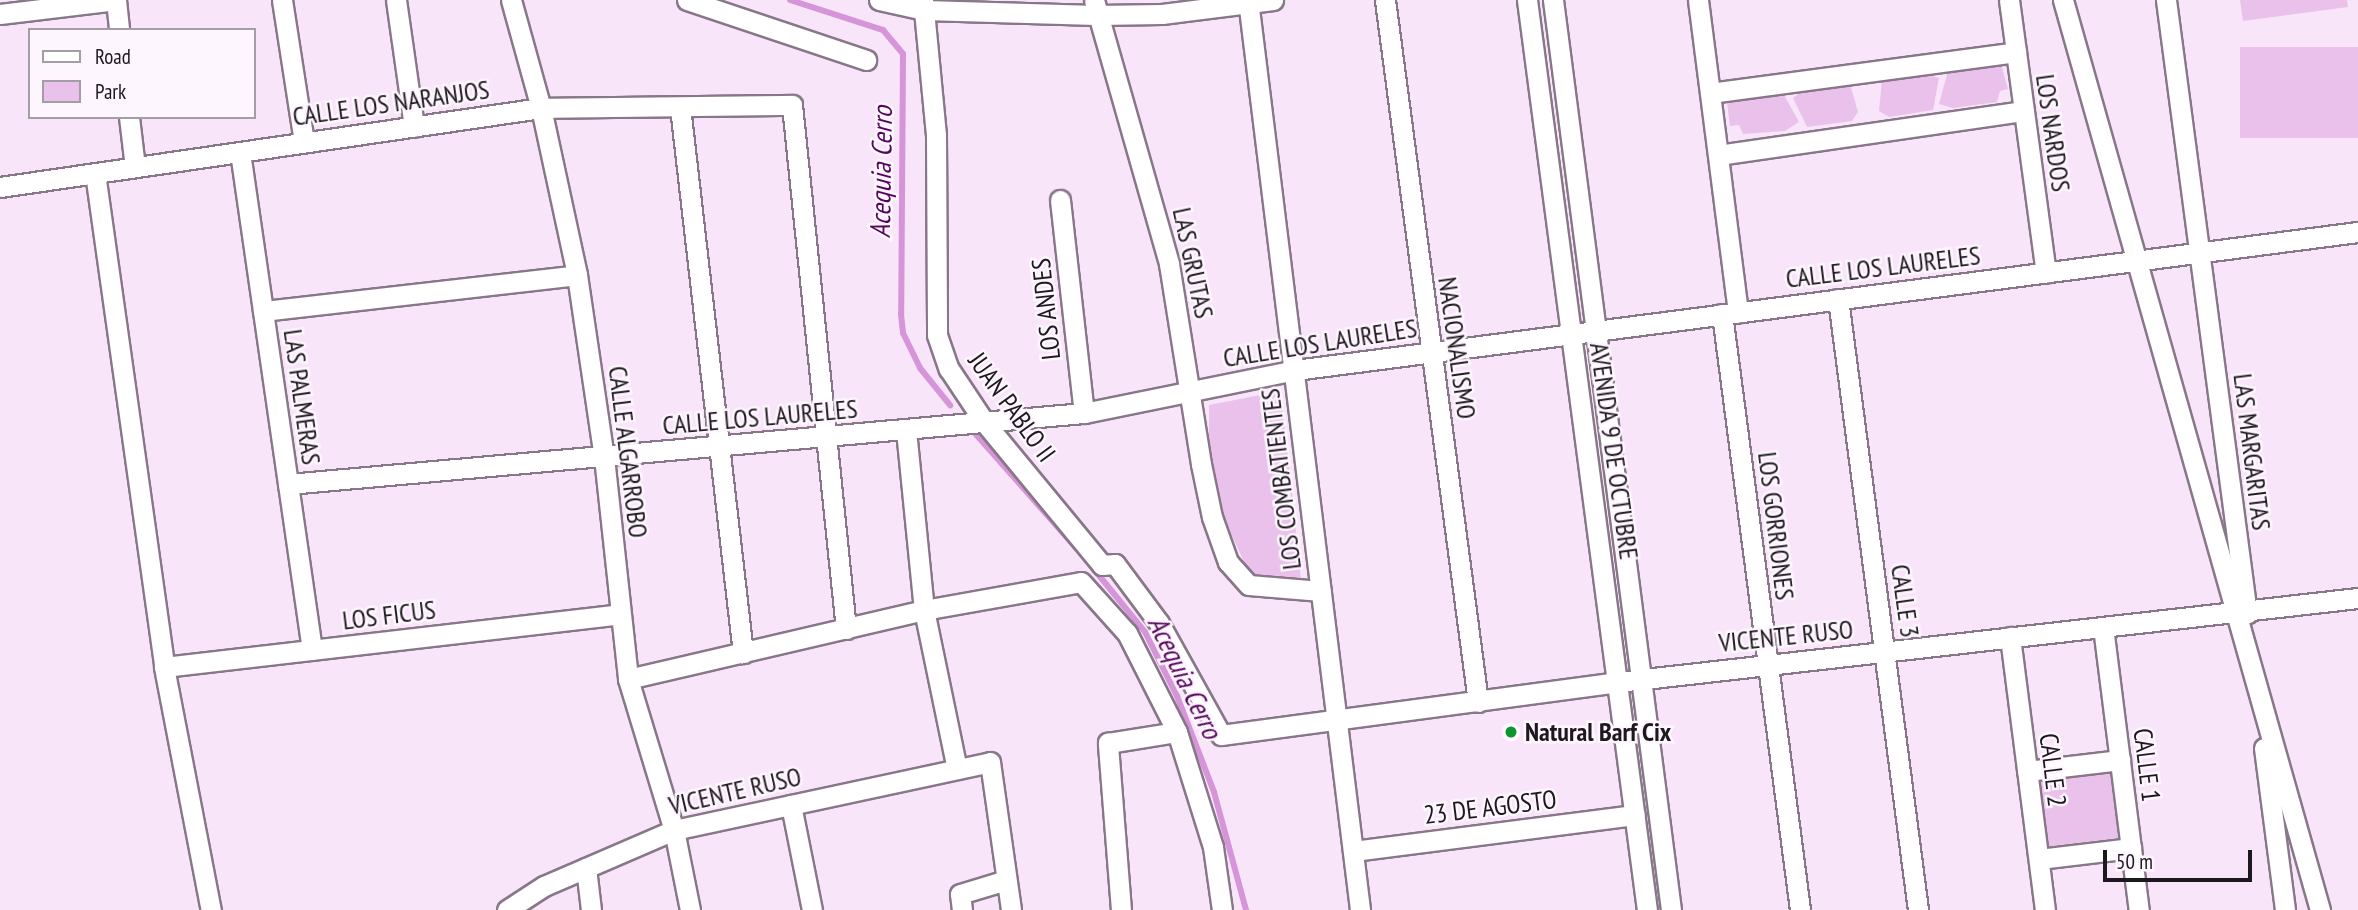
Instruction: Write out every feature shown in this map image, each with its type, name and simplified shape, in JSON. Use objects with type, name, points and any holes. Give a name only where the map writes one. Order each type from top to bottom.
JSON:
[{"type":"street","points":[[0,14],[116,0],[119,28]]},
{"type":"street","points":[[282,0],[304,142]]},
{"type":"street","points":[[396,0],[414,127]]},
{"type":"street","name":"CALLE ALGARROBO","points":[[511,0],[541,108],[577,275],[604,457],[628,680],[674,830],[690,910]]},
{"type":"street","points":[[687,0],[866,60]]},
{"type":"street","points":[[879,0],[923,5],[1095,8],[1162,14],[1273,0]]},
{"type":"street","name":"NACIONALISMO","points":[[1385,0],[1478,702]]},
{"type":"street","name":"AVENIDA 9 DE OCTUBRE","points":[[1527,0],[1647,910]]},
{"type":"street","name":"AVENIDA 9 DE OCTUBRE","points":[[1553,0],[1671,910]]},
{"type":"street","name":"LOS GORRIONES","points":[[1698,0],[1718,155],[1730,313],[1768,665],[1800,910]]},
{"type":"street","name":"LOS NARDOS","points":[[2008,0],[2046,273]]},
{"type":"street","points":[[2063,0],[2320,910]]},
{"type":"street","name":"LAS MARGARITAS","points":[[2166,0],[2285,910]]},
{"type":"street","name":"LOS COMBATIENTES","points":[[1248,2],[1360,910]]},
{"type":"street","name":"JUAN PABLO II","points":[[923,5],[936,135],[937,335],[972,424],[1102,565],[1115,564],[1184,662],[1222,735]]},
{"type":"street","name":"LAS GRUTAS","points":[[1095,8],[1142,157],[1166,251],[1212,517],[1228,562],[1249,585],[1321,591]]},
{"type":"street","points":[[1710,93],[2016,52]]},
{"type":"street","name":"CALLE LOS NARANJOS","points":[[0,187],[541,108],[792,106],[827,437]]},
{"type":"street","points":[[680,107],[743,653]]},
{"type":"street","points":[[1718,155],[2024,111]]},
{"type":"street","points":[[129,119],[135,167]]},
{"type":"street","name":"LAS PALMERAS","points":[[240,152],[312,650]]},
{"type":"street","points":[[96,173],[164,667],[211,910]]},
{"type":"street","name":"LOS ANDES","points":[[1060,200],[1084,413]]},
{"type":"street","name":"CALLE LOS LAURELES","points":[[288,484],[1084,413],[1295,370],[2358,232]]},
{"type":"street","points":[[263,311],[577,275]]},
{"type":"street","name":"CALLE 3","points":[[1838,299],[1918,910]]},
{"type":"street","points":[[906,430],[924,610],[957,769]]},
{"type":"street","points":[[827,437],[846,629]]},
{"type":"street","points":[[628,680],[924,610],[1081,582],[1127,633],[1177,732],[1213,847],[1222,910]]},
{"type":"street","name":"VICENTE RUSO","points":[[1222,735],[1337,722],[1642,679],[2358,598]]},
{"type":"street","name":"LOS FICUS","points":[[164,667],[620,614]]},
{"type":"street","name":"CALLE 1","points":[[2103,627],[2139,910]]},
{"type":"street","name":"CALLE 2","points":[[2010,637],[2045,910]]},
{"type":"street","points":[[1121,910],[1108,743],[1177,732]]},
{"type":"street","points":[[2027,771],[2120,760]]},
{"type":"street","name":"VICENTE RUSO","points":[[507,910],[544,886],[674,830],[990,762],[1006,880]]},
{"type":"street","points":[[791,805],[812,910]]},
{"type":"street","name":"23 DE AGOSTO","points":[[1353,851],[1635,815]]},
{"type":"street","points":[[2039,859],[2131,848]]},
{"type":"street","points":[[586,868],[592,910]]},
{"type":"street","points":[[962,910],[960,894],[1006,880],[1011,910]]},
{"type":"green space","points":[[2240,0],[2347,0],[2348,7],[2243,21]]},
{"type":"green space","points":[[2240,47],[2358,47],[2358,138],[2240,138]]},
{"type":"green space","points":[[2001,64],[2008,89],[2000,91],[1997,102],[1953,108],[1939,104],[1948,71]]},
{"type":"green space","points":[[1925,74],[1939,78],[1933,110],[1889,117],[1879,111],[1882,80]]},
{"type":"green space","points":[[1850,84],[1858,112],[1852,121],[1807,127],[1793,98],[1804,90]]},
{"type":"green space","points":[[1783,93],[1799,122],[1785,131],[1743,134],[1739,125],[1730,126],[1727,103],[1731,100]]},
{"type":"green space","points":[[1281,391],[1301,579],[1250,575],[1224,518],[1209,442],[1209,405]]},
{"type":"green space","points":[[2113,768],[2122,837],[2048,846],[2040,777]]},
{"type":"waterway","name":"Acequia Cerro","points":[[790,0],[883,30],[903,54],[903,333],[920,368],[950,405]]},
{"type":"waterway","name":"Acequia Cerro","points":[[973,431],[1077,549]]},
{"type":"waterway","name":"Acequia Cerro","points":[[1093,568],[1145,632],[1177,696],[1214,792],[1246,910]]},
{"type":"place","name":"Natural Barf Cix","points":[[1511,732]]}]
